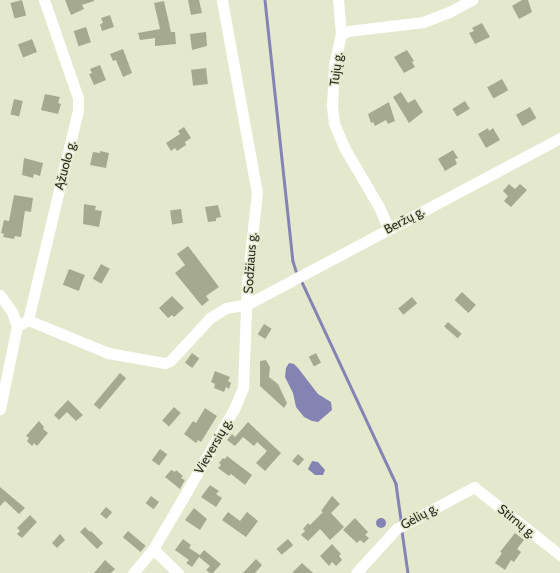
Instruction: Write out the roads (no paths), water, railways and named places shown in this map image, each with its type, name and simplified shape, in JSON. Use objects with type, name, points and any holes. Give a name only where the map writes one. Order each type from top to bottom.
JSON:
[{"type":"street","name":"Ąžuolo g.","points":[[28,320],[78,110],[78,98],[44,0]]},
{"type":"street","name":"Sodžiaus g.","points":[[28,320],[108,353],[165,363],[177,356],[210,318],[226,308],[248,304],[249,258],[257,193],[222,0]]},
{"type":"street","points":[[338,0],[341,34]]},
{"type":"street","name":"Tujų g.","points":[[388,228],[379,207],[344,147],[334,123],[332,106],[334,80],[341,34],[348,31],[423,22],[452,11],[472,0]]},
{"type":"street","name":"Beržų g.","points":[[248,304],[388,228],[560,138]]},
{"type":"street","points":[[0,295],[12,312],[17,326],[0,409]]},
{"type":"street","name":"Vieversių g.","points":[[133,573],[153,548],[234,410],[243,388],[248,304]]},
{"type":"street","points":[[17,326],[28,320]]},
{"type":"street","name":"Stirnų g.","points":[[474,487],[560,555]]},
{"type":"street","name":"Gėlių g.","points":[[356,573],[396,529],[474,487]]},
{"type":"street","points":[[153,548],[178,573]]},
{"type":"water","points":[[289,363],[294,364],[298,368],[318,394],[331,402],[332,410],[318,422],[304,417],[296,407],[293,393],[285,377],[286,368]]},
{"type":"water","points":[[312,461],[318,462],[325,470],[323,475],[315,475],[308,469]]},
{"type":"water","points":[[379,518],[383,518],[386,523],[383,528],[379,528],[376,525],[376,521]]},
{"type":"waterway","points":[[265,0],[293,261],[296,271]]},
{"type":"waterway","points":[[302,282],[396,484],[401,521]]},
{"type":"waterway","points":[[402,531],[408,573]]}]
